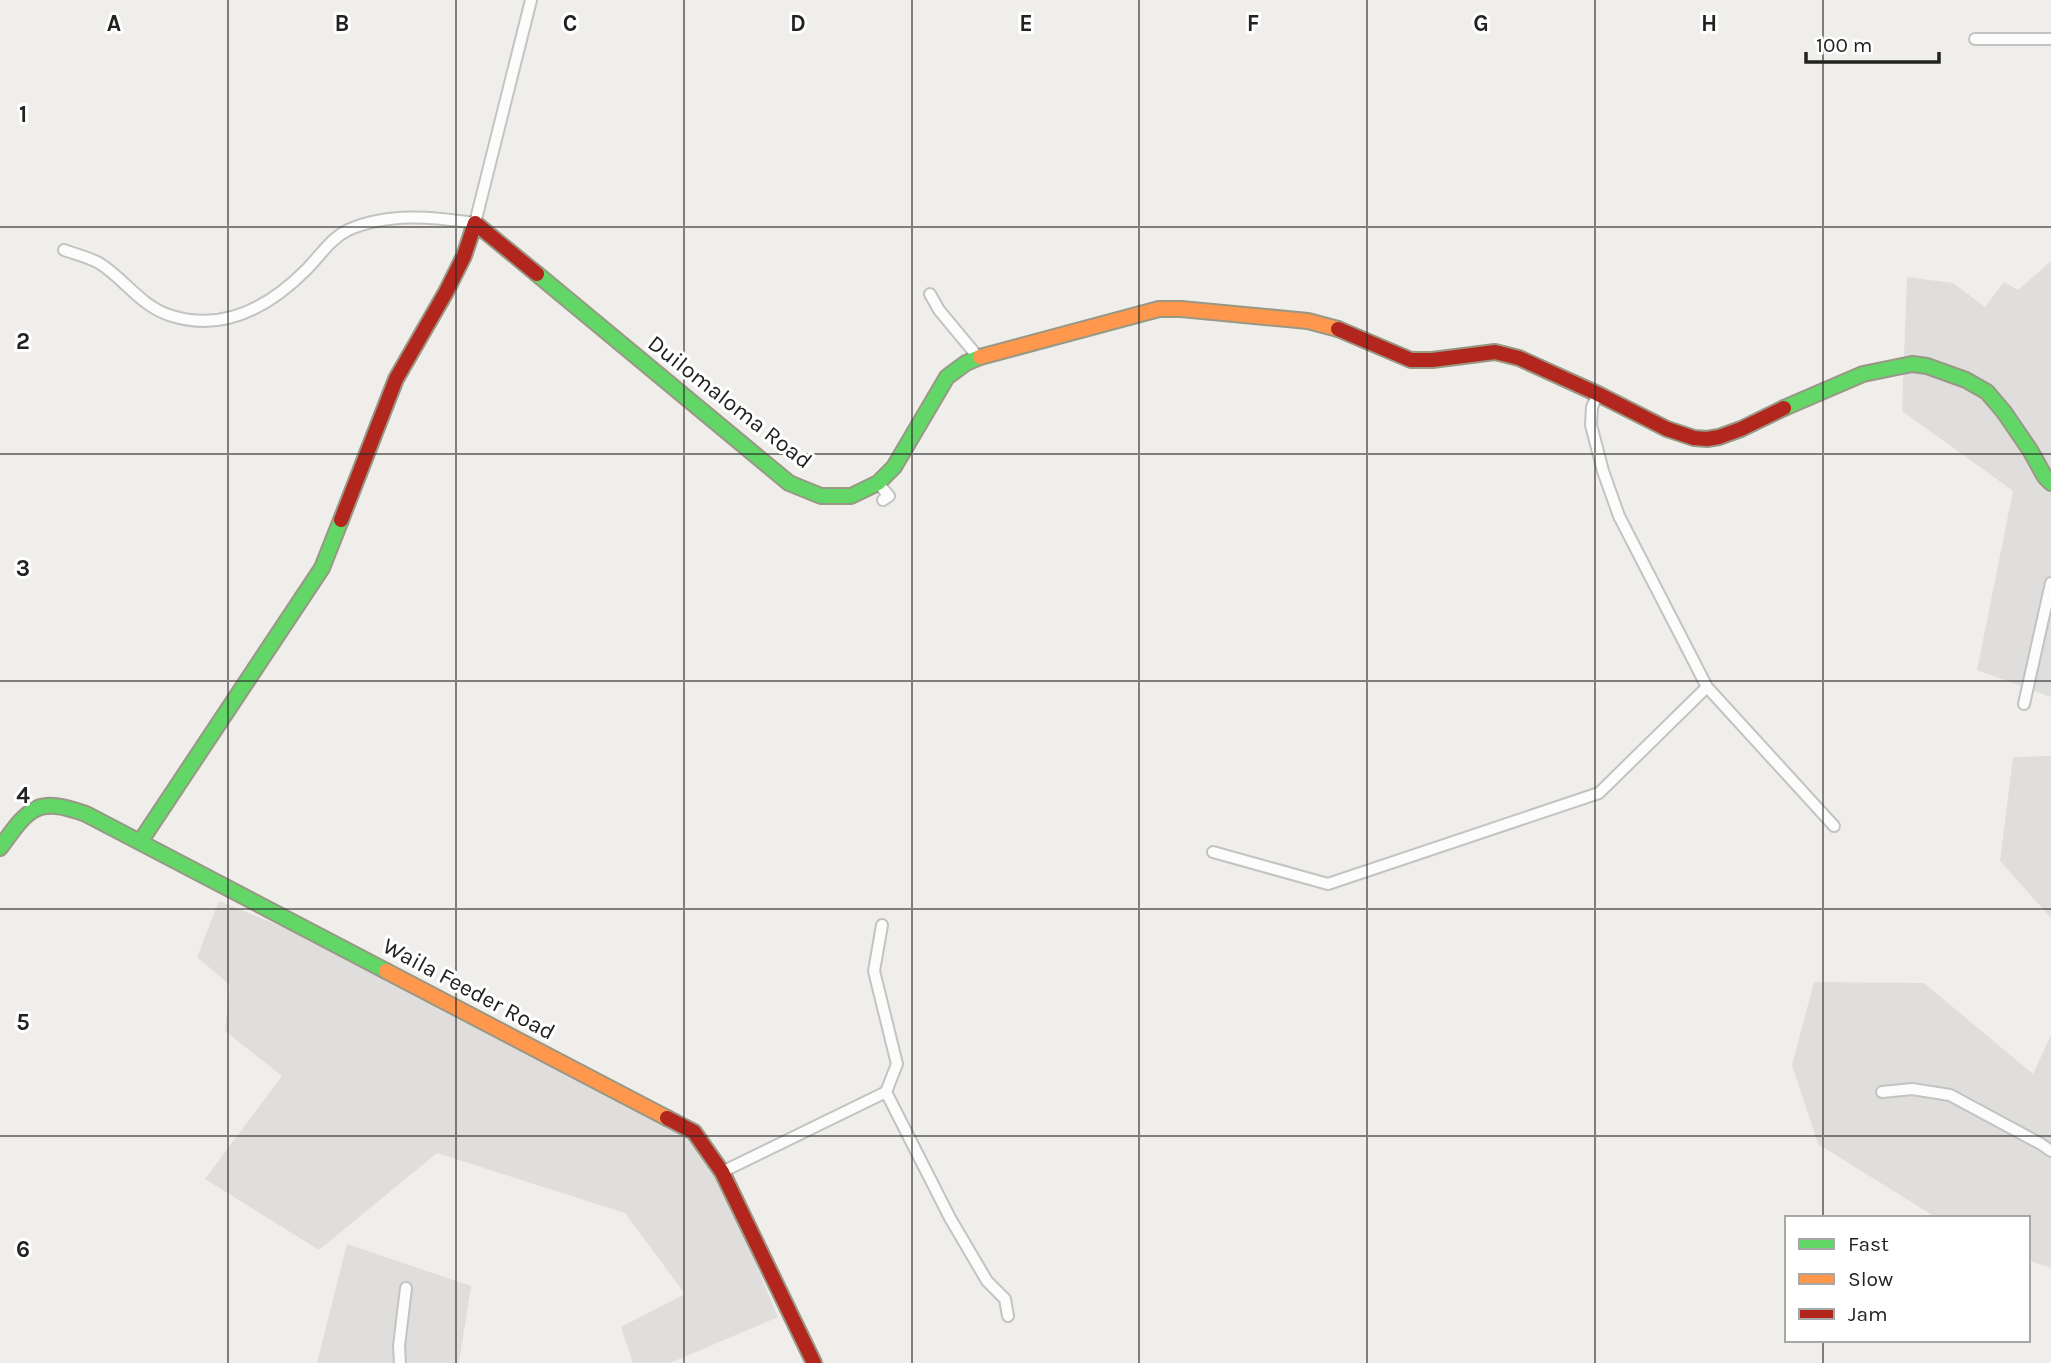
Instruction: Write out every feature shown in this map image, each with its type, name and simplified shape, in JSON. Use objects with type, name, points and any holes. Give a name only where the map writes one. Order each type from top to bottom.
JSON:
[{"type":"street","points":[[140,842],[322,568],[396,379],[464,256],[475,223],[531,0]]},
{"type":"street","points":[[1975,39],[2051,39]]},
{"type":"street","points":[[64,250],[98,263],[149,306],[172,316],[221,321],[272,300],[305,270],[328,244],[348,230],[381,220],[418,217],[475,223]]},
{"type":"street","name":"Duilomaloma Road","points":[[475,223],[789,483],[821,496],[851,496],[878,483],[894,467],[947,377],[966,363],[986,354],[1158,309],[1308,321],[1332,326],[1411,360],[1444,359],[1495,352],[1519,358],[1667,429],[1694,438],[1707,439],[1719,438],[1741,429],[1762,417],[1863,374],[1912,364],[1927,366],[1966,380],[1987,392],[2004,412],[2051,483]]},
{"type":"street","points":[[930,294],[939,310],[978,357]]},
{"type":"street","points":[[1598,394],[1592,407],[1591,425],[1619,516],[1707,687],[1834,826]]},
{"type":"street","points":[[878,483],[889,496],[883,500]]},
{"type":"street","points":[[2024,704],[2051,583]]},
{"type":"street","points":[[1213,852],[1328,884],[1599,793],[1707,687]]},
{"type":"street","name":"Waila Feeder Road","points":[[0,848],[16,826],[37,807],[53,805],[86,814],[683,1125],[694,1132],[722,1172],[814,1363]]},
{"type":"street","points":[[722,1172],[886,1092],[897,1063],[874,971],[882,925]]},
{"type":"street","points":[[1882,1092],[1913,1089],[1950,1095],[2051,1151]]},
{"type":"street","points":[[886,1092],[950,1218],[987,1281],[1005,1299],[1008,1316]]},
{"type":"street","points":[[400,1363],[399,1346],[405,1288]]},
{"type":"shaded area","points":[[2051,261],[2051,697],[1977,670],[2013,491],[1902,411],[1907,277],[1953,283],[1985,307],[2004,282],[2018,290]]},
{"type":"shaded area","points":[[2051,756],[2051,918],[2000,861],[2013,757]]},
{"type":"shaded area","points":[[219,901],[317,941],[462,1021],[693,1137],[739,1224],[778,1317],[670,1363],[633,1363],[621,1327],[685,1294],[625,1213],[437,1153],[319,1250],[205,1179],[282,1076],[225,1031],[230,985],[197,957]]},
{"type":"shaded area","points":[[1814,982],[1924,983],[2033,1074],[2051,1035],[2051,1268],[2030,1261],[2030,1216],[1934,1216],[1818,1144],[1792,1065]]},
{"type":"shaded area","points":[[347,1244],[471,1286],[459,1363],[317,1363]]},
{"type":"traffic: fast","points":[[537,274],[789,483],[821,496],[851,496],[878,483],[894,467],[947,377],[966,363],[980,357]]},
{"type":"traffic: fast","points":[[1784,408],[1863,374],[1912,364],[1927,366],[1966,380],[1987,392],[2004,412],[2051,483]]},
{"type":"traffic: fast","points":[[140,842],[322,568],[341,520]]},
{"type":"traffic: fast","points":[[0,848],[19,823],[35,809],[56,806],[86,814],[386,971]]},
{"type":"traffic: slow","points":[[980,357],[1159,309],[1308,321],[1338,329]]},
{"type":"traffic: slow","points":[[386,971],[667,1118]]},
{"type":"traffic: jam","points":[[341,520],[396,379],[446,292],[464,256],[475,223],[537,274]]},
{"type":"traffic: jam","points":[[1338,329],[1411,360],[1495,352],[1519,358],[1667,429],[1694,438],[1719,437],[1784,408]]},
{"type":"traffic: jam","points":[[667,1118],[694,1132],[722,1172],[814,1363]]}]
